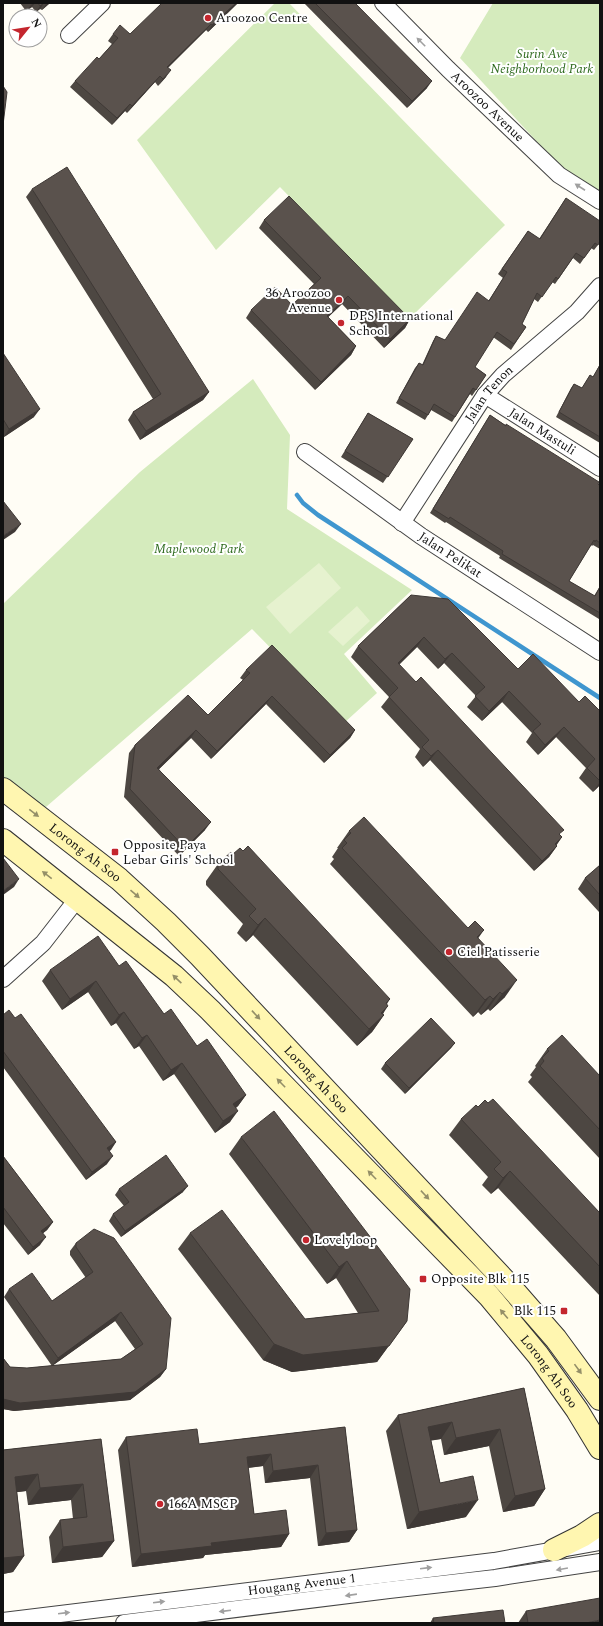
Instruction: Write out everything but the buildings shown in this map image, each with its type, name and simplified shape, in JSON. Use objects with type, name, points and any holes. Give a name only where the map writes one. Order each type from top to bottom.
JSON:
[{"type":"main road","name":"Lorong Ah Soo","points":[[3,789],[119,879],[166,922],[230,987],[508,1284],[556,1339],[600,1399]]},
{"type":"main road","name":"Lorong Ah Soo","points":[[3,840],[78,898],[174,976],[210,1010],[489,1296],[538,1355],[577,1410],[600,1448]]},
{"type":"main road","points":[[210,1010],[225,1016],[236,1011],[237,1002],[230,987]]},
{"type":"main road","points":[[554,1550],[582,1536],[600,1524]]},
{"type":"street","points":[[69,35],[102,3]]},
{"type":"street","name":"Aroozoo Avenue","points":[[383,3],[448,69],[559,175],[600,201]]},
{"type":"street","name":"Jalan Tenon","points":[[402,522],[485,394],[503,375],[577,312],[600,286]]},
{"type":"street","name":"Jalan Mastuli","points":[[485,394],[600,468]]},
{"type":"street","name":"Jalan Pelikat","points":[[305,452],[421,536],[600,652]]},
{"type":"street","points":[[3,979],[43,943],[78,898]]},
{"type":"street","name":"Hougang Avenue 1","points":[[3,1621],[494,1560],[600,1542]]},
{"type":"street","name":"Hougang Avenue 1","points":[[124,1623],[495,1578],[600,1562]]},
{"type":"green space","points":[[275,3],[289,3],[505,225],[409,319],[280,187],[216,250],[137,140]]},
{"type":"green space","name":"Surin Ave Neighborhood Park","points":[[493,3],[600,3],[600,193],[563,170],[460,58]]},
{"type":"green space","name":"Maplewood Park","points":[[253,379],[290,435],[287,509],[412,590],[344,654],[377,693],[344,723],[252,629],[39,813],[3,785],[3,604],[140,472]]},
{"type":"green space","points":[[319,563],[341,588],[290,634],[266,607]]},
{"type":"green space","points":[[357,606],[370,621],[343,646],[328,632]]},
{"type":"waterway","points":[[297,495],[303,503],[318,515],[600,698]]},
{"type":"place","name":"Aroozoo Centre","points":[[208,18]]},
{"type":"place","name":"36 Aroozoo Avenue","points":[[339,300]]},
{"type":"place","name":"DPS International School","points":[[341,323]]},
{"type":"place","name":"Opposite Paya Lebar Girls' School","points":[[115,852]]},
{"type":"place","name":"Ciel Patisserie","points":[[449,952]]},
{"type":"place","name":"Lovelyloop","points":[[306,1240]]},
{"type":"place","name":"Opposite Blk 115","points":[[423,1279]]},
{"type":"place","name":"Blk 115","points":[[564,1311]]},
{"type":"place","name":"166A MSCP","points":[[160,1504]]}]
